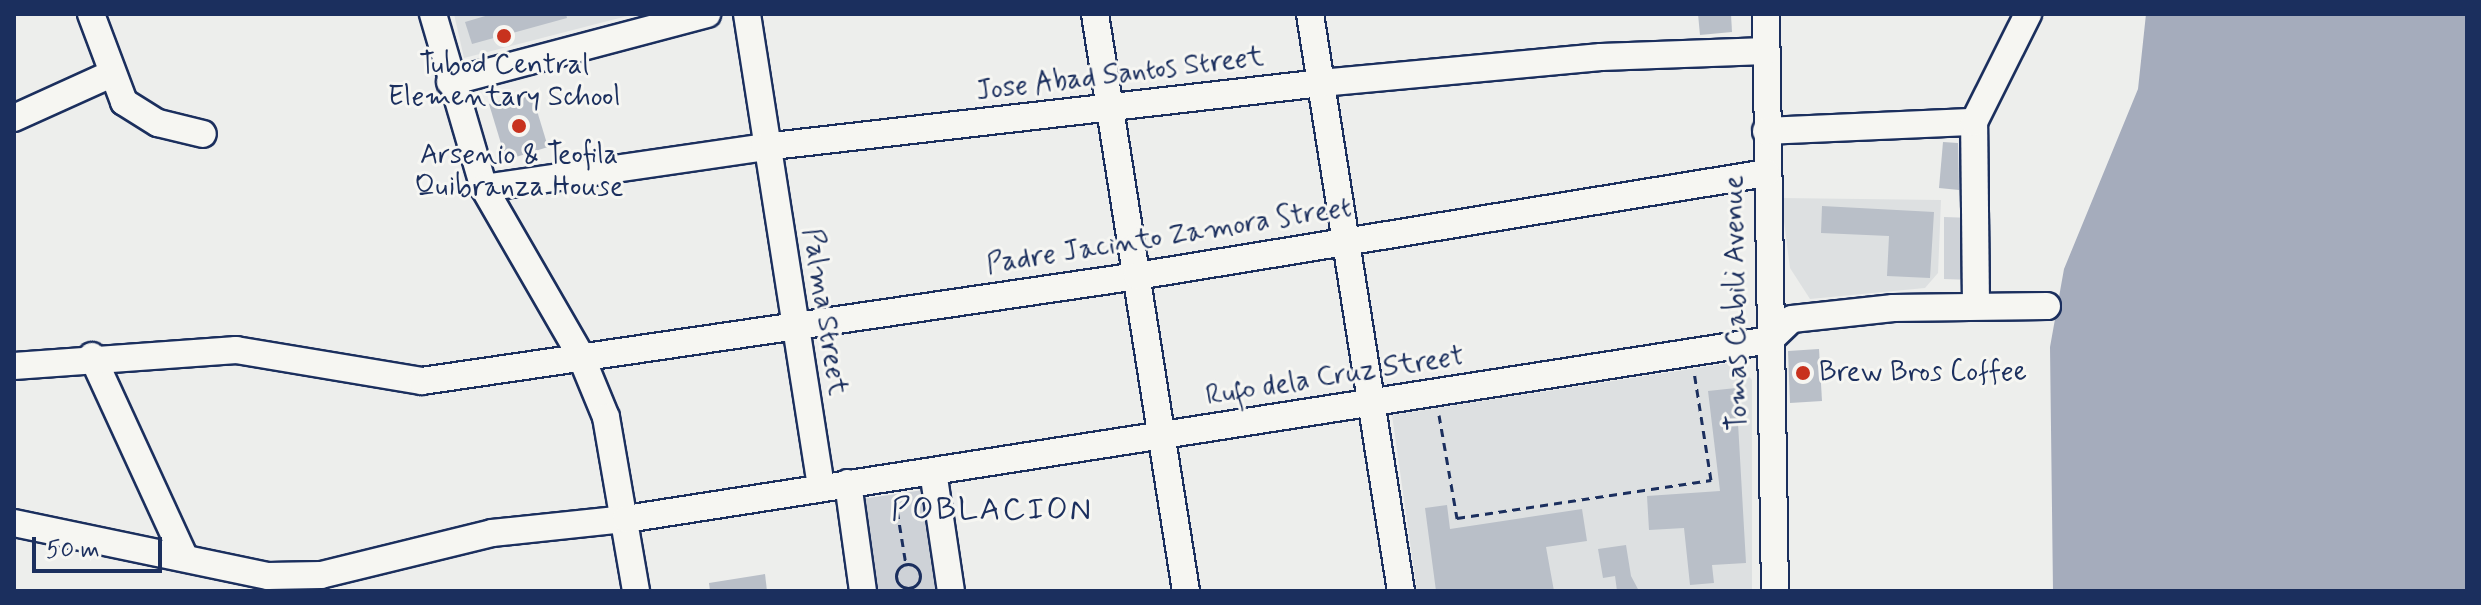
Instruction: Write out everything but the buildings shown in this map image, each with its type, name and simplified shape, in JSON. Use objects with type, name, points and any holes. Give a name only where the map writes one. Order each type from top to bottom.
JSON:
[{"type":"street","points":[[91,14],[111,74],[139,114],[203,134]]},
{"type":"street","points":[[433,14],[450,82],[484,188],[580,354],[606,417],[636,591]]},
{"type":"street","points":[[450,82],[707,14]]},
{"type":"street","name":"Palma Street","points":[[747,14],[764,147],[821,487]]},
{"type":"street","points":[[1095,14],[1186,591]]},
{"type":"street","points":[[1310,14],[1401,591]]},
{"type":"street","name":"Tomas Cabili Avenue","points":[[1766,14],[1775,591]]},
{"type":"street","points":[[1976,305],[1974,122],[2028,14]]},
{"type":"street","name":"Jose Abad Santos Street","points":[[484,188],[764,147],[1110,110],[1321,83],[1601,57],[1766,51]]},
{"type":"street","points":[[14,118],[111,74]]},
{"type":"street","points":[[1766,131],[1974,122]]},
{"type":"street","name":"Padre Jacinto Zamora Street","points":[[14,366],[92,356],[251,351],[393,382],[1137,276],[1767,173]]},
{"type":"street","name":"Rufo dela Cruz Street","points":[[14,523],[183,554],[268,576],[324,583],[492,533],[626,519],[1770,340],[1792,319],[1976,305],[2047,306]]},
{"type":"street","points":[[92,356],[183,554]]},
{"type":"street","points":[[933,471],[951,591]]},
{"type":"street","points":[[848,483],[863,591]]},
{"type":"path","points":[[1435,393],[1457,518],[1711,480],[1690,352]]},
{"type":"path","points":[[892,477],[906,565],[919,574],[909,590],[896,578],[906,565]]},
{"type":"shaded area","name":"Tubod Central Elementary School","points":[[454,14],[635,14],[464,58]]},
{"type":"shaded area","points":[[1781,198],[1941,200],[1938,273],[1925,288],[1810,299],[1790,268]]},
{"type":"shaded area","points":[[1944,217],[1973,218],[1972,280],[1944,279]]},
{"type":"shaded area","points":[[1736,362],[1752,380],[1752,591],[1417,591],[1392,415]]},
{"type":"shaded area","points":[[923,490],[939,591],[876,591],[862,499]]},
{"type":"water","points":[[2146,14],[2467,14],[2467,591],[2053,591],[2050,347],[2064,269],[2138,89]]},
{"type":"place","name":"Tubod Central Elementary School","points":[[504,36]]},
{"type":"place","name":"Arsenio & Teofila Quibranza House","points":[[519,126]]},
{"type":"place","name":"Brew Bros Coffee","points":[[1803,373]]},
{"type":"district","name":"POBLACION","points":[[992,510]]}]
